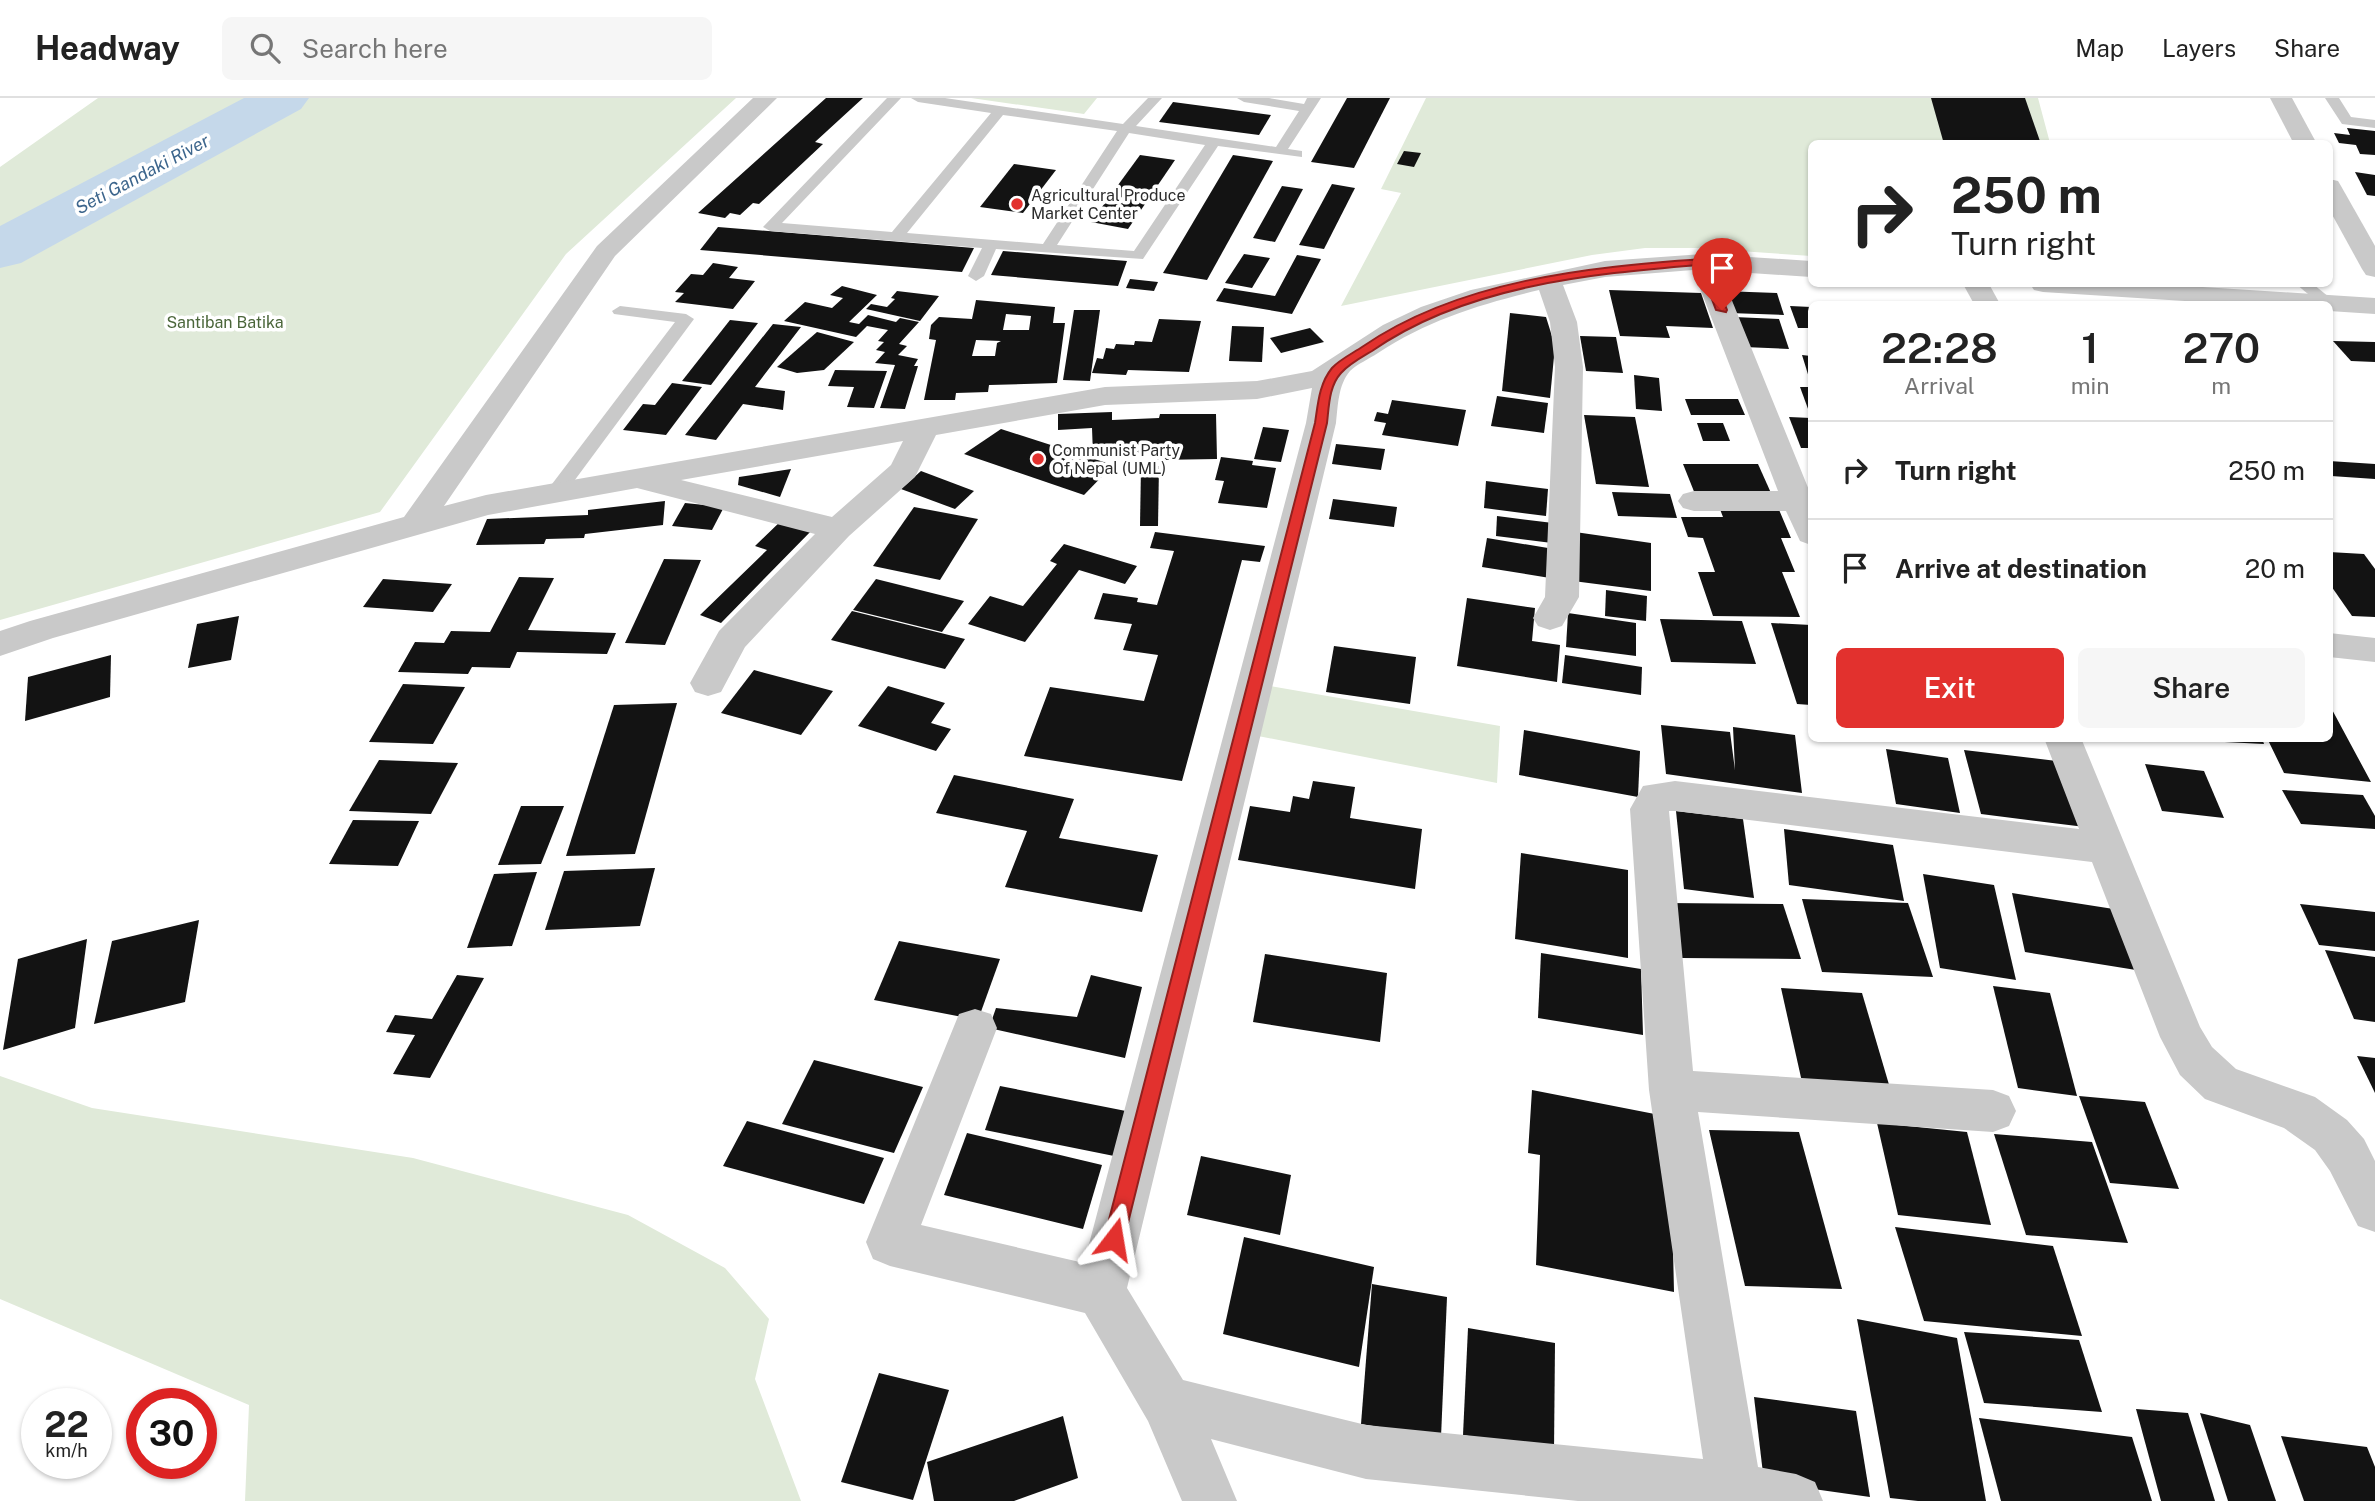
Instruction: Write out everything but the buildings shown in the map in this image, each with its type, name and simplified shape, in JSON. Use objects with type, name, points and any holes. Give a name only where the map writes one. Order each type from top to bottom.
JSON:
[{"type":"street","points":[[417,522],[606,251],[766,98]]},
{"type":"street","points":[[2281,98],[2304,140]]},
{"type":"street","points":[[2333,193],[2375,269]]},
{"type":"street","points":[[0,644],[42,629],[417,522],[486,505],[1105,396],[1257,390],[1321,378],[1393,331],[1431,313],[1480,296],[1548,280],[1605,269],[1703,262],[1808,269]]},
{"type":"street","points":[[1703,262],[1808,526]]},
{"type":"street","points":[[1548,280],[1558,298],[1567,338],[1569,397],[1562,597],[1550,618]]},
{"type":"street","points":[[2090,287],[2311,301]]},
{"type":"street","points":[[2333,302],[2375,306]]},
{"type":"street","points":[[1210,1501],[1167,1402],[1101,1292],[1321,423],[1326,389],[1337,370]]},
{"type":"street","points":[[708,683],[731,640],[838,528],[904,470],[925,426]]},
{"type":"street","points":[[638,479],[838,528]]},
{"type":"street","points":[[1694,501],[1799,500]]},
{"type":"street","points":[[2333,645],[2375,650]]},
{"type":"street","points":[[2064,742],[2182,1038],[2196,1060],[2221,1084],[2300,1112],[2331,1135],[2347,1155],[2375,1209]]},
{"type":"street","points":[[1735,1490],[1672,1090],[1648,808],[1657,797],[1675,796],[2107,848]]},
{"type":"street","points":[[975,1028],[890,1242],[1101,1292]]},
{"type":"street","points":[[1672,1090],[1993,1111]]},
{"type":"street","points":[[1167,1402],[1366,1452],[1735,1490],[1796,1501]]},
{"type":"lane","points":[[894,98],[770,227],[1138,256],[1214,142]]},
{"type":"lane","points":[[918,98],[1297,155]]},
{"type":"lane","points":[[1047,249],[1124,131],[1155,98]]},
{"type":"lane","points":[[1244,98],[1311,103],[1279,152]]},
{"type":"lane","points":[[2332,98],[2347,121],[2375,124]]},
{"type":"lane","points":[[896,237],[999,111]]},
{"type":"lane","points":[[976,276],[991,245]]},
{"type":"lane","points":[[2308,287],[2326,301]]},
{"type":"lane","points":[[556,492],[686,319],[620,311]]},
{"type":"green space","name":"Santiban Batika","points":[[98,98],[736,98],[566,254],[380,512],[0,620],[0,167]]},
{"type":"green space","points":[[971,98],[1097,98],[1084,114]]},
{"type":"green space","points":[[1426,98],[2038,98],[2049,140],[1808,140],[1808,256],[1695,248],[1645,248],[1592,255],[1341,306],[1401,193],[1381,189]]},
{"type":"green space","points":[[1270,686],[1500,726],[1497,783],[1258,736]]},
{"type":"green space","points":[[0,1076],[92,1108],[413,1158],[628,1215],[725,1268],[769,1319],[755,1379],[801,1501],[245,1501],[249,1405],[217,1391],[217,1388],[209,1388],[0,1299]]},
{"type":"waterway","name":"Seti Gandaki River","points":[[0,250],[283,98]]},
{"type":"place","name":"Agricultural Produce Market Center","points":[[1017,204]]},
{"type":"place","name":"Communist Party Of Nepal (UML)","points":[[1038,459]]},
{"type":"route","points":[[1114,1239],[1321,423],[1326,389],[1337,370],[1393,331],[1431,313],[1480,296],[1605,269],[1703,262],[1722,310]]}]
